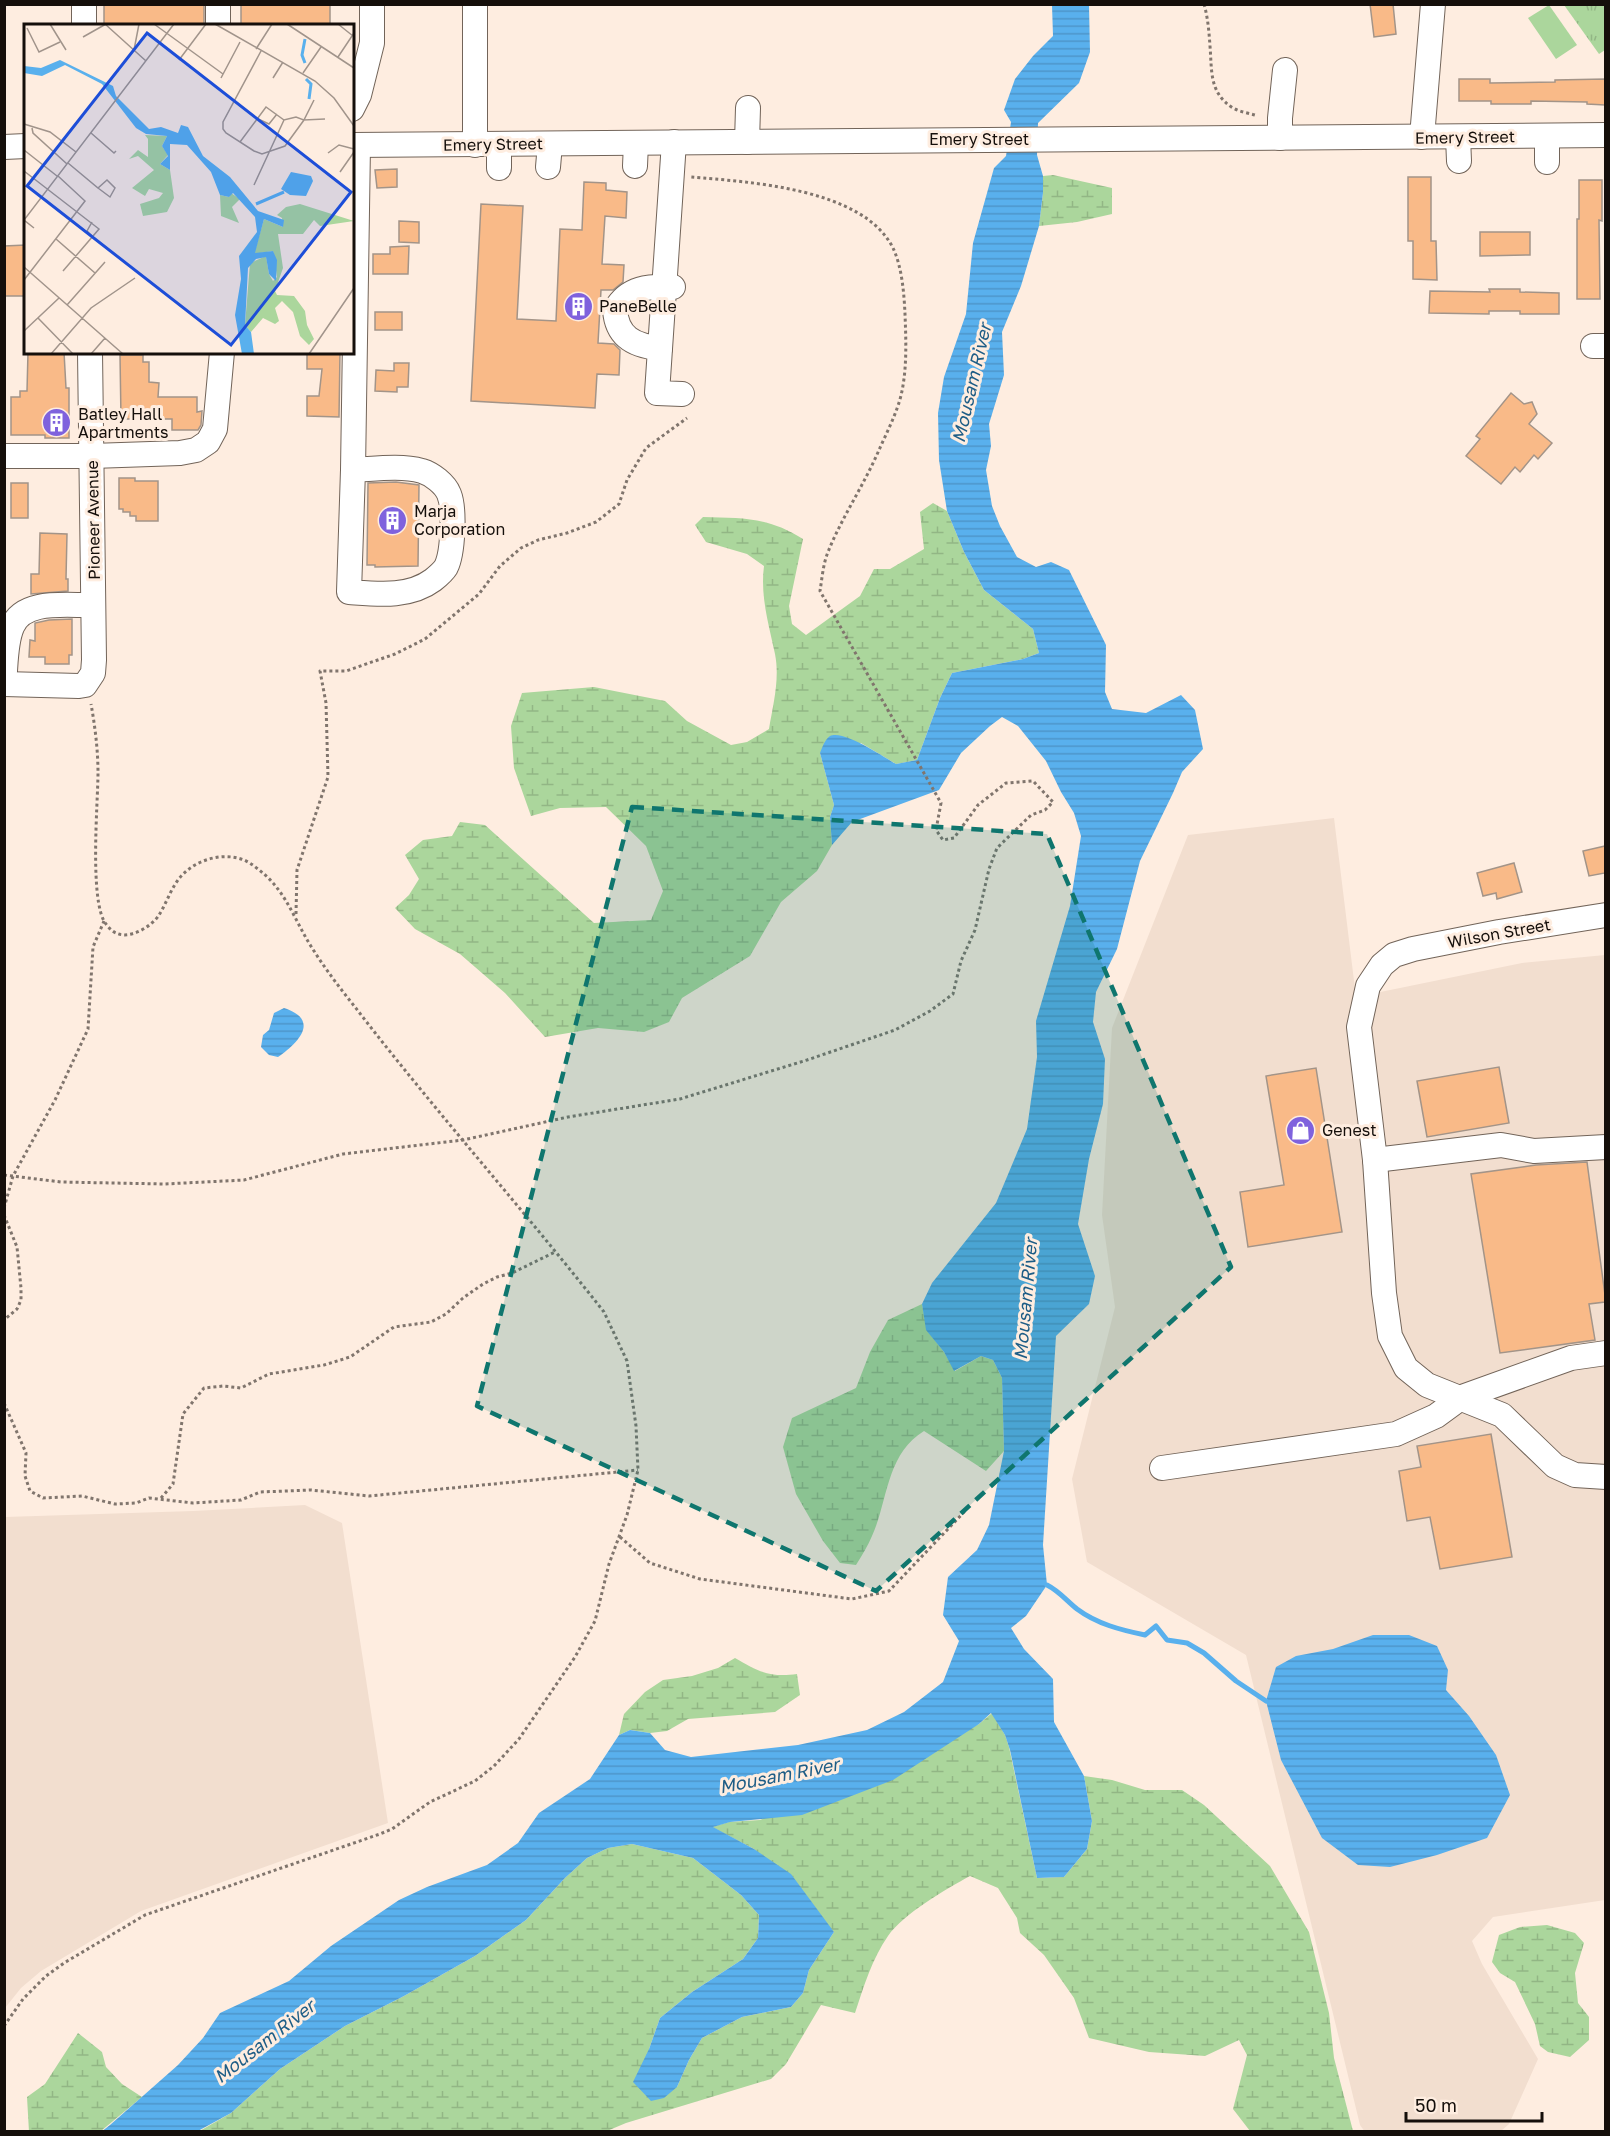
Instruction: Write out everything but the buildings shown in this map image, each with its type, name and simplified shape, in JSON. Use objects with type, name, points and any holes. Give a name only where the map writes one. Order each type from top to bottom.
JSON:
[{"type":"street","points":[[84,4],[84,24]]},
{"type":"street","points":[[218,4],[218,24]]},
{"type":"street","points":[[354,105],[359,95],[372,43],[372,4]]},
{"type":"street","points":[[475,4],[491,152]]},
{"type":"street","points":[[1422,137],[1434,5]]},
{"type":"street","points":[[1280,128],[1285,70]]},
{"type":"street","points":[[747,142],[748,108]]},
{"type":"street","name":"Emery Street","points":[[356,145],[549,155],[636,154],[674,142],[1041,139],[1280,128],[1422,137],[1605,135]]},
{"type":"street","points":[[1547,136],[1547,162]]},
{"type":"street","points":[[1458,137],[1459,160]]},
{"type":"street","points":[[674,142],[671,176],[669,287],[660,348],[657,393],[682,394]]},
{"type":"street","points":[[353,460],[422,471],[434,477],[445,487],[450,495],[452,510],[450,548],[445,570],[434,580],[423,586],[398,593],[349,592],[353,460],[356,145]]},
{"type":"street","points":[[4,147],[24,146]]},
{"type":"street","points":[[660,348],[633,342],[619,329],[615,310],[620,301],[642,287],[669,287]]},
{"type":"street","name":"Pioneer Avenue","points":[[85,685],[93,673],[94,660],[93,605],[83,506],[92,456],[90,354]]},
{"type":"street","points":[[4,456],[53,464],[92,456],[189,452],[204,444],[213,435],[217,424],[222,354]]},
{"type":"street","points":[[85,685],[65,687],[4,684],[11,628],[16,618],[25,611],[38,606],[93,605]]},
{"type":"street","name":"Wilson Street","points":[[1375,1160],[1359,1027],[1368,986],[1382,965],[1394,955],[1500,932],[1605,915]]},
{"type":"street","points":[[1605,1147],[1534,1151],[1501,1145],[1375,1160],[1384,1293],[1390,1336],[1406,1368],[1427,1385],[1462,1397],[1502,1415],[1555,1466],[1575,1475],[1605,1477]]},
{"type":"street","points":[[1162,1468],[1396,1434],[1436,1416],[1462,1397],[1571,1358],[1605,1353]]},
{"type":"path","points":[[1204,4],[1214,89],[1235,110],[1263,119],[1280,128]]},
{"type":"path","points":[[4,1175],[73,1182],[165,1184],[244,1180],[343,1154],[463,1140],[568,1117],[680,1099],[895,1030],[930,1011],[953,994],[961,961],[975,930],[989,869],[997,848],[1031,815],[1045,810],[1053,802],[1033,781],[1006,783],[978,805],[954,837],[943,840],[936,830],[941,803],[819,591],[826,554],[878,453],[902,392],[906,352],[905,304],[898,260],[883,234],[862,216],[840,203],[757,182],[671,176]]},
{"type":"path","points":[[296,916],[297,870],[328,777],[326,703],[320,671],[346,671],[395,654],[425,639],[479,594],[500,566],[522,548],[538,540],[567,533],[596,522],[619,504],[627,480],[646,448],[687,418]]},
{"type":"path","points":[[4,2026],[23,1999],[46,1977],[64,1963],[145,1915],[380,1834],[397,1826],[430,1802],[475,1781],[494,1766],[519,1739],[586,1640],[595,1621],[609,1564],[627,1515],[638,1470],[633,1396],[624,1352],[604,1312],[355,1007],[309,942],[279,890],[265,875],[246,861],[234,857],[209,859],[194,865],[178,880],[158,917],[151,924],[123,935],[116,933],[104,921],[99,907],[96,870],[98,771],[91,705],[85,685]]},
{"type":"path","points":[[4,1208],[13,1176],[55,1100],[88,1029],[93,948],[104,921]]},
{"type":"path","points":[[4,1215],[17,1247],[21,1281],[21,1300],[17,1309],[4,1320]]},
{"type":"path","points":[[161,1498],[173,1484],[183,1414],[204,1388],[223,1386],[240,1388],[269,1374],[324,1365],[350,1357],[394,1328],[431,1322],[446,1314],[483,1284],[555,1252]]},
{"type":"path","points":[[4,1403],[26,1453],[25,1476],[30,1491],[43,1498],[82,1496],[115,1504],[136,1503],[149,1498],[192,1503],[241,1500],[260,1492],[311,1490],[380,1496],[638,1470]]},
{"type":"path","points":[[620,1537],[650,1563],[700,1579],[852,1599],[888,1591],[966,1510]]},
{"type":"highlighted area","points":[[632,807],[1047,834],[1231,1267],[876,1591],[477,1406]]},
{"type":"shaded area","points":[[1334,818],[1356,997],[1522,963],[1605,955],[1605,1900],[1493,1917],[1472,1941],[1482,1964],[1538,2059],[1509,2124],[1501,2131],[1365,2132],[1360,2125],[1246,1655],[1087,1562],[1072,1479],[1115,1307],[1102,1215],[1112,1028],[1188,835]]},
{"type":"shaded area","points":[[305,1505],[342,1523],[388,1823],[141,1911],[41,1971],[21,1988],[5,2008],[5,1517]]},
{"type":"green space","points":[[1549,5],[1577,45],[1556,59],[1528,18]]},
{"type":"green space","points":[[1564,5],[1603,5],[1605,8],[1605,50],[1599,54]]},
{"type":"green space","points":[[1053,175],[1112,188],[1112,214],[1077,222],[1039,226],[1043,176]]},
{"type":"green space","points":[[933,503],[947,511],[964,552],[984,590],[1033,629],[1039,653],[1023,659],[952,673],[940,698],[917,760],[896,764],[861,743],[820,753],[834,805],[830,817],[832,845],[817,871],[781,902],[750,956],[682,998],[669,1022],[644,1032],[598,1028],[545,1037],[505,993],[460,954],[415,929],[395,908],[409,895],[419,879],[405,855],[423,840],[452,836],[460,822],[485,825],[594,923],[651,920],[663,891],[646,846],[606,807],[560,808],[531,816],[514,768],[511,726],[522,693],[594,687],[665,701],[687,721],[731,745],[747,742],[769,729],[776,682],[775,654],[764,599],[764,566],[747,554],[706,542],[695,525],[703,517],[755,520],[778,526],[803,539],[789,606],[792,624],[806,635],[860,596],[874,569],[890,569],[924,549],[920,512]]},
{"type":"green space","points":[[922,1304],[927,1330],[955,1371],[981,1356],[993,1360],[1002,1378],[1004,1451],[986,1471],[924,1431],[902,1452],[895,1465],[872,1536],[856,1565],[840,1563],[823,1541],[796,1494],[783,1447],[792,1418],[856,1388],[870,1352],[888,1320]]},
{"type":"green space","points":[[735,1658],[750,1667],[771,1674],[797,1674],[800,1695],[775,1712],[688,1719],[667,1731],[650,1733],[630,1730],[619,1735],[624,1714],[645,1692],[663,1680],[692,1676],[718,1668]]},
{"type":"green space","points":[[992,1713],[1009,1747],[1037,1878],[1064,1877],[1087,1849],[1092,1821],[1084,1776],[1112,1780],[1145,1790],[1182,1790],[1204,1805],[1270,1866],[1309,1932],[1329,2013],[1334,2058],[1353,2131],[1250,2131],[1233,2109],[1247,2055],[1239,2040],[1205,2056],[1149,2052],[1089,2038],[1074,1998],[1044,1955],[1020,1933],[1017,1918],[998,1888],[970,1876],[926,1903],[895,1928],[882,1945],[873,1963],[855,2013],[821,2005],[786,2064],[771,2079],[626,2123],[607,2131],[198,2132],[231,2113],[280,2069],[345,2026],[475,1956],[526,1920],[587,1858],[608,1848],[632,1844],[693,1858],[741,1895],[759,1915],[758,1938],[743,1959],[692,1992],[660,2018],[649,2049],[677,2087],[702,2038],[742,2017],[791,2007],[803,1993],[809,1970],[834,1932],[754,1849],[712,1827],[729,1822],[760,1820],[979,1724]]},
{"type":"green space","points":[[1547,1925],[1575,1933],[1584,1943],[1575,1973],[1578,2003],[1589,2017],[1589,2040],[1570,2057],[1548,2052],[1540,2046],[1535,2024],[1515,1982],[1500,1973],[1492,1962],[1499,1935],[1520,1927]]},
{"type":"green space","points":[[78,2033],[102,2052],[106,2067],[122,2084],[142,2097],[101,2131],[29,2132],[27,2097],[45,2084]]},
{"type":"water","name":"Mousam River","points":[[1052,5],[1089,5],[1090,52],[1079,83],[1038,123],[1037,155],[1043,176],[1043,193],[1039,226],[1021,286],[1002,332],[1004,375],[989,424],[991,446],[986,470],[992,506],[1017,557],[1036,567],[1051,562],[1069,570],[1106,645],[1105,692],[1112,709],[1146,713],[1181,695],[1195,710],[1203,749],[1182,772],[1140,861],[1117,949],[1096,992],[1093,1022],[1105,1059],[1103,1104],[1089,1159],[1078,1224],[1095,1276],[1089,1304],[1056,1336],[1043,1545],[1047,1585],[1026,1616],[1011,1628],[1024,1649],[1053,1679],[1054,1722],[1084,1776],[1092,1821],[1087,1849],[1064,1877],[1037,1878],[1010,1750],[1005,1735],[991,1713],[979,1724],[893,1780],[802,1815],[730,1822],[713,1827],[754,1849],[791,1874],[834,1932],[809,1970],[803,1993],[791,2007],[742,2017],[702,2038],[677,2087],[664,2098],[651,2101],[633,2082],[649,2049],[660,2018],[692,1992],[743,1959],[758,1938],[759,1915],[741,1895],[693,1858],[632,1844],[608,1848],[587,1858],[526,1920],[475,1956],[345,2026],[280,2069],[231,2113],[198,2131],[101,2132],[178,2065],[203,2038],[220,2013],[289,1981],[331,1946],[399,1900],[487,1865],[518,1843],[539,1813],[590,1779],[619,1735],[630,1730],[650,1733],[665,1750],[691,1757],[798,1745],[867,1730],[904,1712],[943,1682],[959,1641],[943,1615],[948,1577],[977,1550],[989,1525],[1004,1451],[1002,1378],[993,1360],[981,1356],[954,1371],[944,1352],[926,1330],[922,1304],[932,1283],[996,1203],[1027,1129],[1037,1057],[1036,1021],[1070,906],[1081,836],[1074,813],[1046,761],[1018,726],[1002,717],[961,753],[939,790],[852,822],[832,845],[830,817],[834,805],[820,753],[828,737],[836,735],[853,740],[896,764],[917,760],[940,698],[952,673],[1023,659],[1039,653],[1033,629],[984,590],[964,552],[947,511],[939,460],[938,413],[944,377],[966,314],[973,243],[994,168],[1006,156],[1011,122],[1004,110],[1015,79],[1053,36]]},
{"type":"water","points":[[284,1008],[295,1013],[304,1025],[298,1039],[278,1057],[269,1055],[261,1047],[263,1035],[269,1030],[274,1013]]},
{"type":"water","points":[[1373,1635],[1409,1635],[1437,1646],[1448,1670],[1446,1690],[1469,1716],[1496,1755],[1510,1795],[1487,1838],[1437,1855],[1390,1867],[1358,1865],[1322,1838],[1281,1760],[1266,1701],[1276,1667],[1296,1656],[1333,1649]]},
{"type":"waterway","points":[[1047,1585],[1077,1609],[1110,1626],[1145,1635],[1156,1626],[1167,1640],[1187,1643],[1204,1653],[1236,1681],[1266,1701]]},
{"type":"place","name":"PaneBelle","points":[[578,306]]},
{"type":"place","name":"Batley Hall Apartments","points":[[57,423]]},
{"type":"place","name":"Marja Corporation","points":[[393,520]]},
{"type":"place","name":"Genest","points":[[1301,1130]]}]
